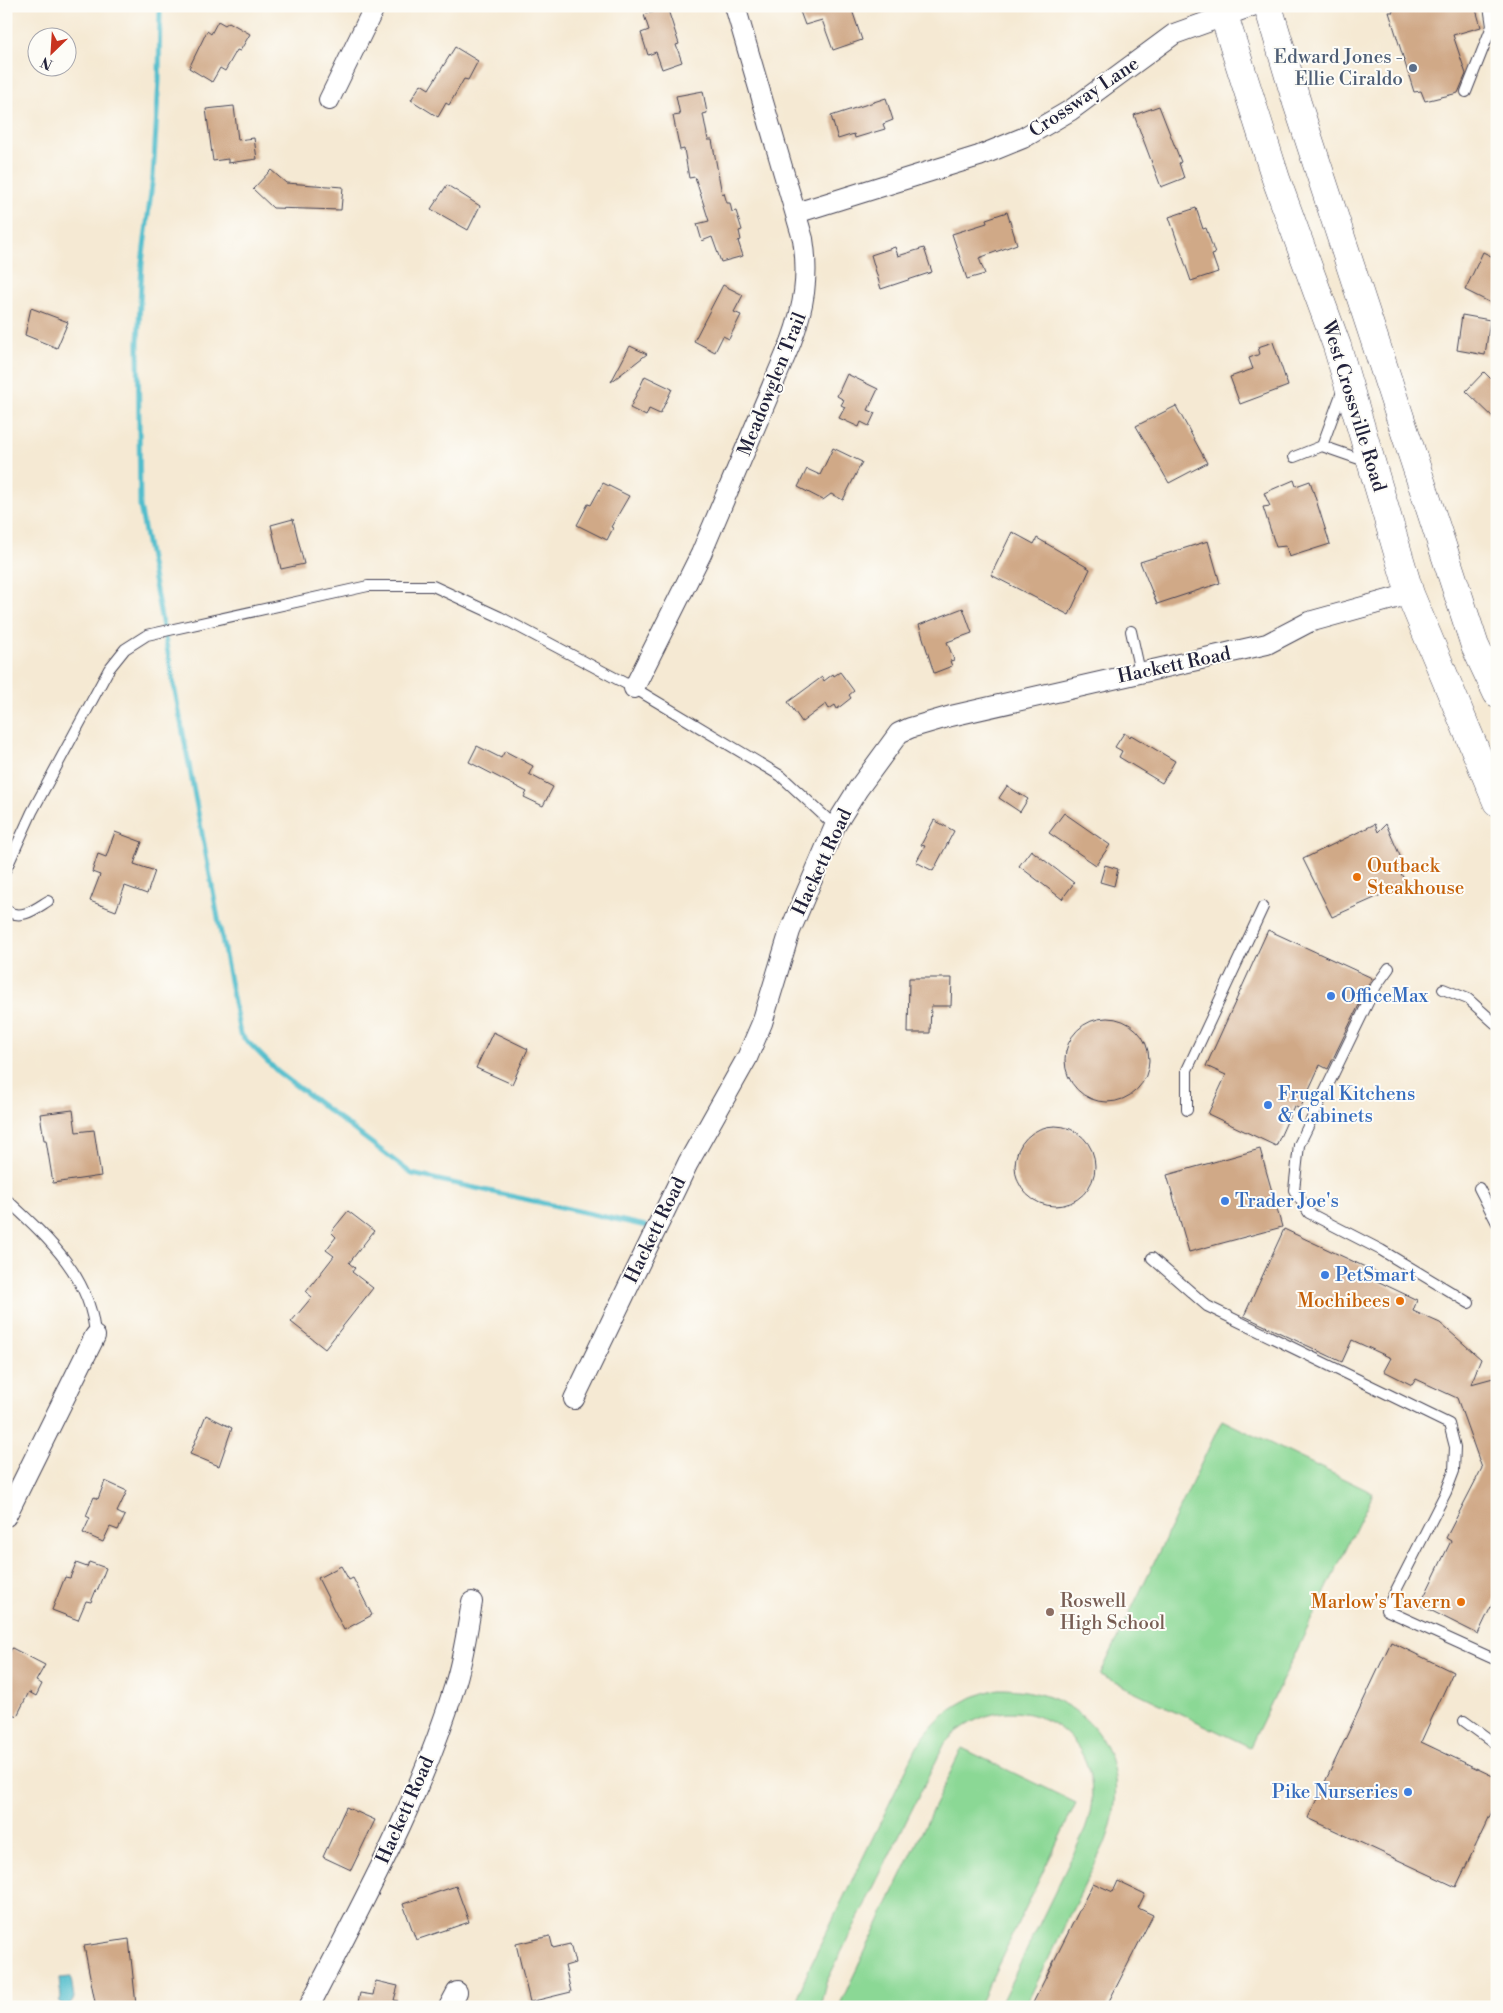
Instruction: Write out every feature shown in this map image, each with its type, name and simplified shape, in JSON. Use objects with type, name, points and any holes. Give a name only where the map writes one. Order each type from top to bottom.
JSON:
[{"type":"main road","name":"West Crossville Road","points":[[1268,6],[1297,103],[1472,636],[1494,681]]},
{"type":"main road","name":"West Crossville Road","points":[[1222,11],[1276,179],[1337,346],[1410,594],[1497,802]]},
{"type":"street","points":[[329,100],[375,6]]},
{"type":"street","name":"Meadowglen Trail","points":[[634,688],[701,554],[802,314],[806,288],[807,264],[803,239],[735,6]]},
{"type":"street","name":"Crossway Lane","points":[[796,213],[979,156],[1023,138],[1071,110],[1174,34],[1222,11],[1252,6]]},
{"type":"street","name":"Hackett Road","points":[[574,1399],[688,1162],[747,1058],[762,1023],[790,931],[835,826],[891,741],[910,728],[1140,672],[1267,644],[1309,622],[1410,594]]},
{"type":"street","points":[[6,1516],[95,1336]]},
{"type":"street","name":"Hackett Road","points":[[308,2007],[393,1843],[422,1777],[455,1687],[472,1602]]},
{"type":"lane","points":[[1466,92],[1492,26],[1489,6]]},
{"type":"lane","points":[[1322,446],[1347,379]]},
{"type":"lane","points":[[1294,457],[1322,446],[1372,464]]},
{"type":"lane","points":[[6,870],[32,812],[109,669],[124,650],[147,635],[368,586],[433,586],[500,617],[634,688],[781,776],[835,826]]},
{"type":"lane","points":[[1131,631],[1140,672]]},
{"type":"lane","points":[[6,910],[14,915],[22,915],[48,901]]},
{"type":"lane","points":[[1187,1110],[1187,1070],[1263,908]]},
{"type":"lane","points":[[1389,968],[1376,986],[1299,1145],[1294,1190],[1310,1213],[1405,1264],[1469,1303]]},
{"type":"lane","points":[[1443,989],[1468,999],[1497,1025]]},
{"type":"lane","points":[[1479,1188],[1497,1223]]},
{"type":"lane","points":[[6,1198],[35,1225],[66,1259],[91,1310],[95,1336]]},
{"type":"lane","points":[[1152,1258],[1207,1306],[1449,1424],[1455,1447],[1454,1471],[1446,1492],[1386,1610],[1494,1659],[1497,1653]]},
{"type":"lane","points":[[1464,1721],[1497,1745]]},
{"type":"green space","points":[[1222,1420],[1373,1493],[1250,1747],[1100,1675]]},
{"type":"green space","points":[[998,1689],[1030,1692],[1057,1700],[1080,1714],[1097,1733],[1109,1755],[1115,1781],[1114,1810],[1106,1841],[1025,2007],[999,2007],[1085,1830],[1092,1797],[1088,1767],[1074,1742],[1054,1724],[1029,1714],[1001,1713],[972,1722],[945,1743],[826,1983],[820,2007],[798,2007],[800,1991],[811,1964],[917,1747],[933,1726],[951,1709],[973,1697]]},
{"type":"green space","points":[[962,1748],[1076,1803],[978,2007],[847,2007],[840,2004]]},
{"type":"water","points":[[71,1977],[74,1998],[68,2007],[59,2002],[61,1998],[59,1978]]},
{"type":"building","points":[[798,6],[854,6],[855,9],[852,10],[862,40],[833,50],[822,20],[805,25]]},
{"type":"building","points":[[1392,6],[1475,6],[1481,27],[1453,35],[1466,74],[1458,93],[1425,101],[1421,91],[1414,92],[1389,12],[1393,12]]},
{"type":"building","points":[[667,7],[679,44],[676,45],[682,62],[662,69],[656,52],[648,55],[641,33],[649,30],[644,15]]},
{"type":"building","points":[[218,21],[225,25],[229,22],[250,34],[240,51],[237,50],[225,71],[220,68],[212,82],[189,68],[207,31],[211,34]]},
{"type":"building","points":[[455,47],[478,61],[468,80],[464,79],[449,105],[446,103],[438,117],[411,100],[421,84],[429,89]]},
{"type":"building","points":[[703,91],[707,113],[703,114],[708,140],[712,140],[722,194],[724,193],[727,203],[730,203],[732,212],[736,211],[742,230],[739,231],[741,240],[738,241],[743,256],[721,262],[712,237],[702,241],[697,224],[709,221],[695,177],[689,178],[684,149],[680,150],[673,116],[680,115],[676,96]]},
{"type":"building","points":[[886,98],[893,120],[883,124],[885,129],[855,138],[854,134],[838,139],[831,116]]},
{"type":"building","points":[[234,106],[238,140],[254,138],[257,159],[228,163],[228,159],[213,161],[206,109]]},
{"type":"building","points":[[1159,106],[1181,162],[1179,163],[1184,178],[1161,187],[1134,115]]},
{"type":"building","points":[[271,170],[286,183],[343,187],[341,210],[273,208],[253,189]]},
{"type":"building","points":[[447,185],[480,206],[468,230],[431,209]]},
{"type":"building","points":[[1196,208],[1203,229],[1206,228],[1215,254],[1212,255],[1218,272],[1191,281],[1169,217]]},
{"type":"building","points":[[1007,212],[1017,244],[979,258],[985,274],[967,279],[952,234],[987,223],[986,219]]},
{"type":"building","points":[[895,247],[898,256],[924,248],[932,272],[881,289],[871,255]]},
{"type":"building","points":[[1483,252],[1497,259],[1497,306],[1465,290]]},
{"type":"building","points":[[723,285],[743,295],[734,312],[741,315],[729,339],[723,336],[715,352],[694,341]]},
{"type":"building","points":[[31,308],[68,322],[57,348],[25,335]]},
{"type":"building","points":[[1462,315],[1490,320],[1485,355],[1457,350]]},
{"type":"building","points":[[1273,342],[1288,386],[1240,404],[1230,377],[1253,369],[1249,358],[1260,354],[1258,347]]},
{"type":"building","points":[[630,346],[647,354],[611,382]]},
{"type":"building","points":[[1484,372],[1497,385],[1497,421],[1466,391]]},
{"type":"building","points":[[847,374],[878,389],[868,410],[875,413],[869,426],[861,422],[859,427],[839,418],[845,407],[841,405],[844,400],[837,396]]},
{"type":"building","points":[[645,376],[672,389],[660,414],[649,409],[646,416],[630,408]]},
{"type":"building","points":[[1176,406],[1207,463],[1169,483],[1136,426]]},
{"type":"building","points":[[833,448],[862,462],[843,500],[831,494],[823,500],[798,487],[807,469],[820,475]]},
{"type":"building","points":[[1294,480],[1296,486],[1310,481],[1330,544],[1289,557],[1286,546],[1276,547],[1263,507],[1270,506],[1264,493]]},
{"type":"building","points":[[603,483],[629,496],[611,527],[613,528],[607,540],[577,525],[588,504],[591,505]]},
{"type":"building","points":[[293,519],[304,564],[281,569],[271,525]]},
{"type":"building","points":[[1012,532],[1034,544],[1037,538],[1090,569],[1069,615],[991,575]]},
{"type":"building","points":[[1208,541],[1220,583],[1157,604],[1140,562]]},
{"type":"building","points":[[963,608],[972,633],[947,642],[954,660],[950,661],[952,666],[934,673],[919,625]]},
{"type":"building","points":[[840,672],[854,691],[849,695],[851,698],[837,709],[835,705],[829,709],[826,704],[802,722],[788,702],[822,677],[824,681],[833,674],[834,676]]},
{"type":"building","points":[[1124,733],[1130,737],[1131,735],[1175,761],[1162,783],[1119,757],[1122,751],[1115,747]]},
{"type":"building","points":[[477,746],[501,758],[505,751],[533,766],[529,774],[553,787],[543,806],[524,797],[527,792],[469,762]]},
{"type":"building","points":[[1007,786],[1028,799],[1020,812],[999,798]]},
{"type":"building","points":[[1064,813],[1110,845],[1096,865],[1049,833]]},
{"type":"building","points":[[934,820],[954,831],[933,871],[916,862],[925,846],[921,845]]},
{"type":"building","name":"Outback Steakhouse","points":[[1375,824],[1378,832],[1386,824],[1404,865],[1399,869],[1406,884],[1332,917],[1303,859]]},
{"type":"building","points":[[115,832],[142,842],[134,864],[155,871],[147,894],[125,886],[116,911],[90,901],[100,875],[92,872],[98,854],[106,857]]},
{"type":"building","points":[[1031,850],[1074,883],[1062,899],[1019,866]]},
{"type":"building","points":[[1105,865],[1118,869],[1114,886],[1100,882]]},
{"type":"building","points":[[1268,930],[1372,978],[1328,1069],[1320,1065],[1300,1109],[1294,1106],[1276,1146],[1208,1114],[1226,1075],[1206,1066]]},
{"type":"building","points":[[909,978],[952,978],[951,1006],[931,1006],[930,1033],[908,1033]]},
{"type":"building","points":[[1107,1018],[1123,1021],[1137,1030],[1146,1044],[1149,1060],[1146,1076],[1137,1090],[1123,1099],[1107,1102],[1091,1099],[1077,1090],[1068,1076],[1065,1060],[1068,1044],[1077,1030],[1091,1021]]},
{"type":"building","points":[[493,1032],[528,1049],[512,1084],[476,1068]]},
{"type":"building","points":[[73,1110],[76,1132],[94,1130],[101,1176],[53,1183],[40,1114]]},
{"type":"building","points":[[1055,1126],[1070,1129],[1083,1138],[1092,1151],[1095,1166],[1092,1181],[1083,1194],[1070,1203],[1055,1206],[1040,1203],[1027,1194],[1018,1181],[1015,1166],[1018,1151],[1027,1138],[1040,1129]]},
{"type":"building","name":"Trader Joe's","points":[[1260,1149],[1282,1227],[1189,1252],[1167,1175]]},
{"type":"building","points":[[348,1211],[374,1231],[349,1263],[355,1268],[352,1272],[373,1288],[325,1349],[291,1322],[312,1297],[306,1292],[334,1256],[326,1250],[336,1237],[331,1232]]},
{"type":"building","points":[[1284,1229],[1378,1273],[1375,1280],[1417,1300],[1413,1311],[1440,1323],[1481,1359],[1471,1384],[1497,1377],[1497,1594],[1478,1634],[1420,1605],[1451,1541],[1446,1538],[1482,1468],[1457,1398],[1416,1379],[1412,1385],[1384,1371],[1391,1358],[1352,1340],[1342,1362],[1244,1316]]},
{"type":"building","points":[[206,1415],[232,1428],[219,1466],[190,1454]]},
{"type":"building","points":[[105,1481],[127,1491],[117,1512],[125,1516],[118,1530],[110,1527],[103,1542],[83,1533],[90,1518],[86,1516],[94,1497],[98,1499]]},
{"type":"building","points":[[89,1562],[106,1568],[97,1591],[91,1602],[86,1601],[78,1620],[52,1610],[65,1577],[70,1578],[76,1563],[87,1567]]},
{"type":"building","points":[[341,1566],[349,1580],[353,1578],[372,1615],[344,1630],[318,1578]]},
{"type":"building","points":[[1391,1642],[1453,1672],[1421,1742],[1497,1778],[1497,1801],[1456,1887],[1308,1818]]},
{"type":"building","points":[[12,1648],[45,1665],[36,1681],[42,1684],[36,1696],[29,1692],[17,1716],[6,1711],[6,1658]]},
{"type":"building","points":[[346,1807],[375,1820],[351,1870],[323,1857]]},
{"type":"building","points":[[1118,1881],[1145,1894],[1138,1908],[1153,1915],[1106,2007],[1031,2007],[1093,1883],[1113,1892]]},
{"type":"building","points":[[456,1886],[469,1922],[416,1940],[403,1904]]},
{"type":"building","points":[[550,1936],[553,1948],[570,1944],[575,1963],[565,1966],[571,1992],[530,2002],[516,1944]]},
{"type":"building","points":[[129,1939],[136,2005],[96,2007],[84,1946]]},
{"type":"building","points":[[376,1981],[398,1986],[394,2000],[398,2001],[397,2007],[357,2007],[360,1993],[373,1995]]},
{"type":"waterway","points":[[160,6],[159,81],[153,176],[142,263],[138,343],[140,506],[240,1034],[278,1072],[412,1174],[646,1226]]},
{"type":"place","name":"Edward Jones - Ellie Ciraldo","points":[[1413,68]]},
{"type":"place","name":"Outback Steakhouse","points":[[1357,877]]},
{"type":"place","name":"OfficeMax","points":[[1331,996]]},
{"type":"place","name":"Frugal Kitchens & Cabinets","points":[[1268,1105]]},
{"type":"place","name":"Trader Joe's","points":[[1225,1201]]},
{"type":"place","name":"PetSmart","points":[[1325,1275]]},
{"type":"place","name":"Mochibees","points":[[1400,1301]]},
{"type":"place","name":"Marlow's Tavern","points":[[1461,1602]]},
{"type":"place","name":"Roswell High School","points":[[1050,1612]]},
{"type":"place","name":"Pike Nurseries","points":[[1408,1792]]}]
